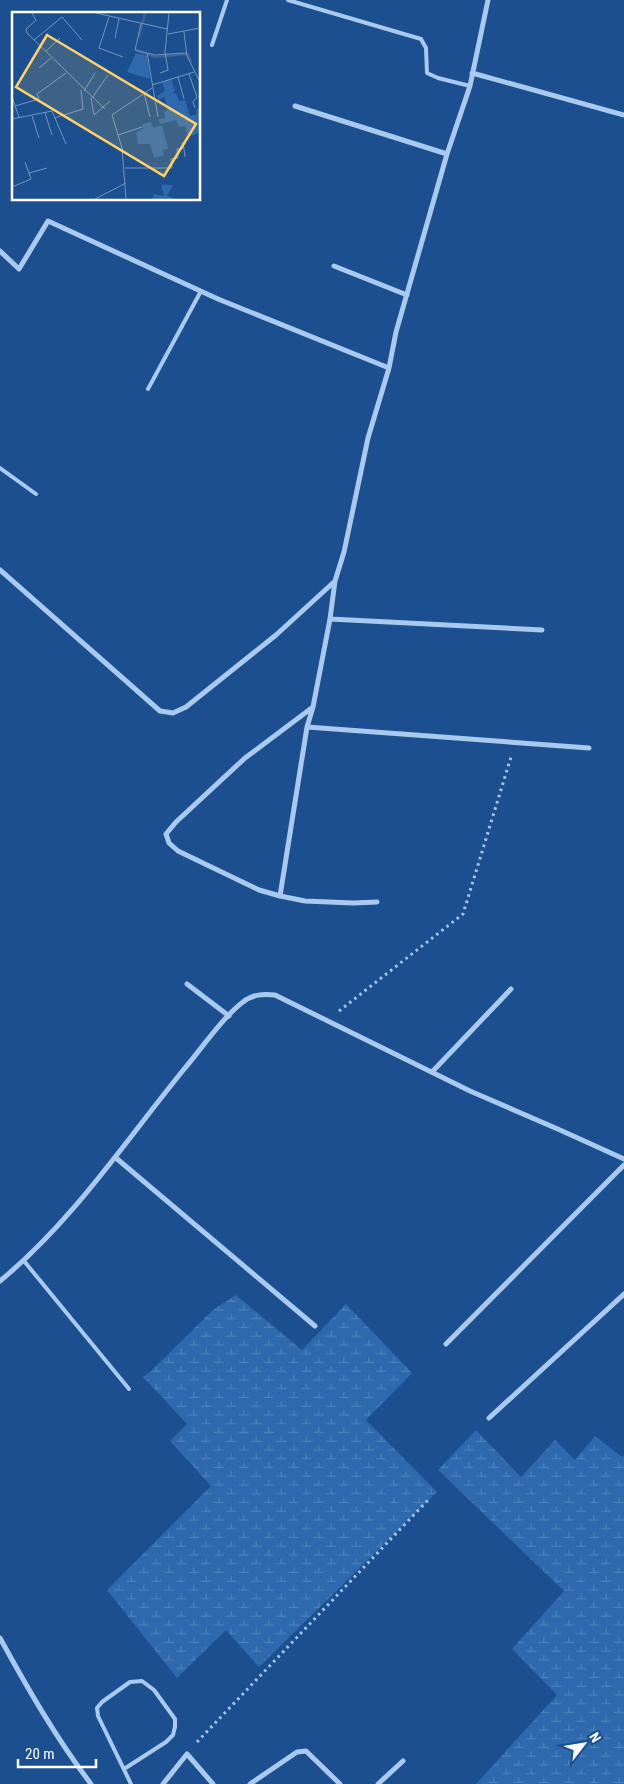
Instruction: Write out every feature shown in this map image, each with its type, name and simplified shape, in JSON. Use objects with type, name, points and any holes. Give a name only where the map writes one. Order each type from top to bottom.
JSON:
[{"type":"street","points":[[280,896],[308,727],[330,619],[335,581],[344,552],[368,438],[447,154],[470,86],[488,0]]},
{"type":"street","points":[[472,73],[624,115]]},
{"type":"street","points":[[295,106],[447,154]]},
{"type":"street","points":[[0,251],[19,268],[48,222],[201,291],[389,368]]},
{"type":"street","points":[[334,266],[407,295]]},
{"type":"street","points":[[0,570],[160,711],[173,713],[186,707],[268,641],[335,581]]},
{"type":"street","points":[[330,619],[542,630]]},
{"type":"street","points":[[313,707],[245,758],[176,822],[166,834],[169,843],[178,851],[259,890],[305,901],[377,902]]},
{"type":"street","points":[[308,727],[589,748]]},
{"type":"street","points":[[187,984],[229,1016]]},
{"type":"street","points":[[432,1072],[512,989]]},
{"type":"street","points":[[0,1281],[24,1261],[116,1158],[163,1095],[229,1016],[243,1001],[260,994],[275,995],[432,1072],[624,1159]]},
{"type":"street","points":[[116,1158],[315,1326]]},
{"type":"street","points":[[446,1344],[624,1165]]},
{"type":"street","points":[[489,1418],[624,1294]]},
{"type":"street","points":[[0,1638],[36,1704],[74,1762],[91,1784]]},
{"type":"street","points":[[250,1784],[297,1752],[306,1751],[340,1784]]},
{"type":"street","points":[[163,1784],[187,1754],[213,1784]]},
{"type":"street","points":[[378,1784],[403,1761]]},
{"type":"lane","points":[[212,45],[226,0]]},
{"type":"lane","points":[[288,0],[421,39],[426,48],[428,73],[438,78],[470,86]]},
{"type":"lane","points":[[148,389],[201,291]]},
{"type":"lane","points":[[0,468],[36,494]]},
{"type":"lane","points":[[24,1261],[129,1389]]},
{"type":"lane","points":[[124,1769],[166,1742],[173,1734],[175,1727],[175,1719],[154,1690],[142,1681],[130,1682],[102,1702],[97,1708],[98,1716],[131,1784]]},
{"type":"path","points":[[327,1020],[463,914],[516,742]]},
{"type":"path","points":[[187,1754],[198,1740],[430,1498]]},
{"type":"green space","points":[[236,1295],[302,1350],[346,1304],[412,1373],[366,1420],[437,1492],[259,1667],[226,1630],[177,1678],[107,1590],[211,1486],[170,1441],[187,1424],[143,1377],[214,1309]]},
{"type":"green space","points":[[476,1430],[521,1477],[555,1440],[575,1460],[595,1436],[622,1457],[624,1455],[624,1784],[476,1784],[557,1695],[512,1649],[564,1591],[438,1470]]}]
